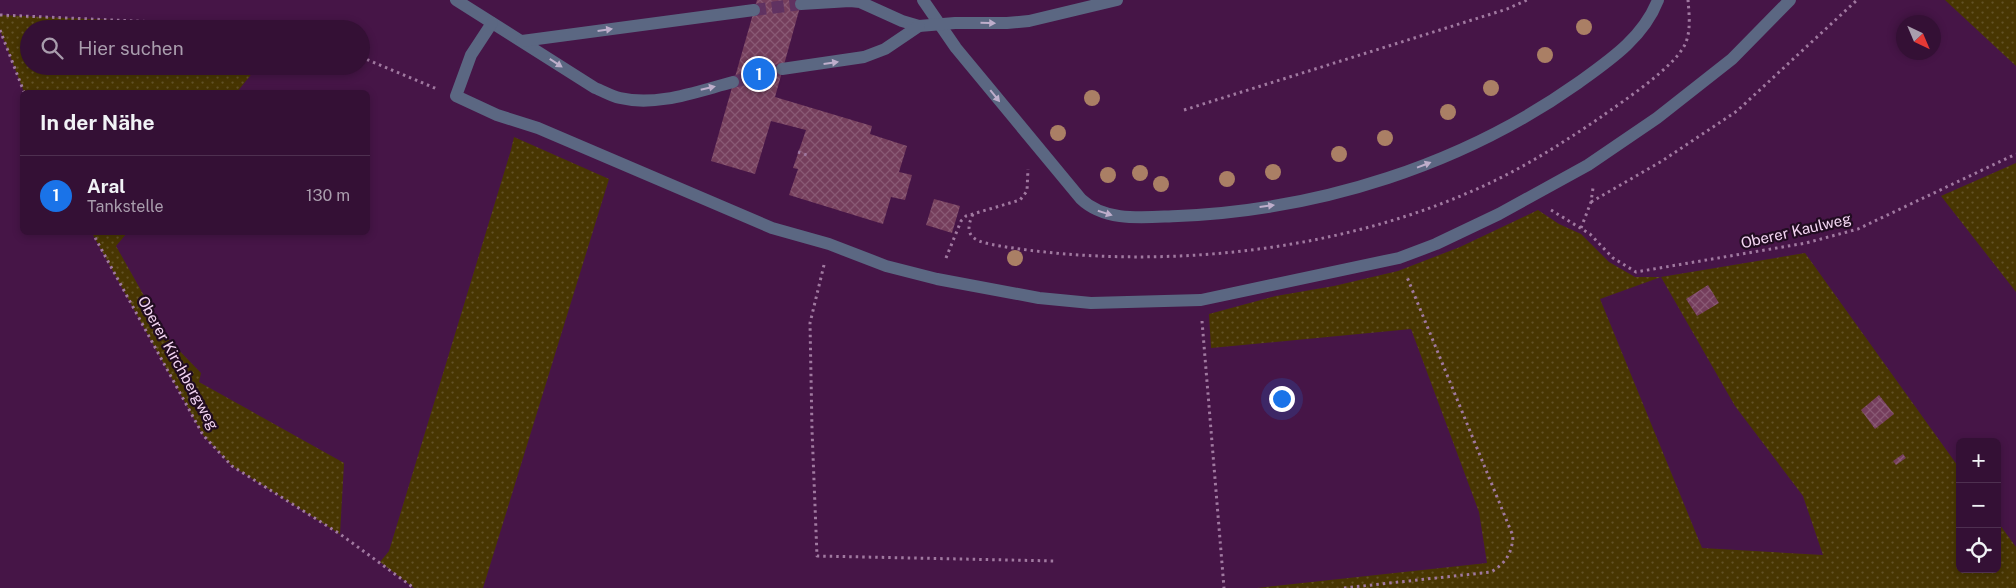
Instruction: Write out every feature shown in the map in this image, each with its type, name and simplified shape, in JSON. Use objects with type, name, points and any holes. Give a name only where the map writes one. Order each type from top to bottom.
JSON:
[{"type":"lane","points":[[456,0],[595,88],[619,98],[637,101],[657,100],[734,82]]},
{"type":"lane","points":[[923,0],[956,48],[1041,152],[1088,205],[1103,212],[1126,217],[1196,215],[1276,205],[1351,189],[1445,157],[1484,139],[1543,106],[1594,71],[1630,43],[1646,23],[1658,0]]},
{"type":"lane","points":[[801,4],[855,2],[869,5],[902,21],[919,26],[1029,21],[1117,0]]},
{"type":"lane","points":[[492,23],[471,55],[456,96],[497,115],[538,128],[772,228],[829,244],[886,266],[937,279],[1039,298],[1091,303],[1201,300],[1371,266],[1436,244],[1531,198],[1588,165],[1657,118],[1732,59],[1790,0]]},
{"type":"lane","points":[[522,41],[754,10]]},
{"type":"lane","points":[[782,69],[864,57],[884,49],[919,26]]},
{"type":"path","points":[[1184,110],[1507,9],[1527,0]]},
{"type":"path","points":[[1591,202],[1662,162],[1737,111],[1856,0]]},
{"type":"path","points":[[0,15],[112,20]]},
{"type":"path","points":[[0,30],[23,90]]},
{"type":"path","points":[[370,62],[456,96]]},
{"type":"path","points":[[798,152],[807,155]]},
{"type":"path","points":[[952,246],[961,221],[966,216],[1020,200],[1024,196],[1027,191],[1029,164],[1041,152]]},
{"type":"path","name":"Oberer Kaulweg","points":[[1531,198],[1581,228],[1595,239],[1612,258],[1636,272],[1806,243],[1858,229],[2016,154]]},
{"type":"path","points":[[1581,228],[1591,202],[1593,184],[1588,165]]},
{"type":"path","name":"Oberer Kirchbergweg","points":[[94,235],[203,435],[232,466],[340,534],[414,588]]},
{"type":"path","points":[[829,244],[810,323],[817,556],[1056,561]]},
{"type":"path","points":[[1344,588],[1491,572],[1505,562],[1512,548],[1513,536],[1399,258]]},
{"type":"path","points":[[1201,300],[1224,588]]},
{"type":"shaded area","points":[[1945,0],[2016,0],[2016,66]]},
{"type":"shaded area","points":[[0,15],[112,20],[20,20],[20,75],[251,75],[239,90],[23,90],[0,30]]},
{"type":"shaded area","points":[[514,137],[609,179],[483,588],[414,588],[380,562],[389,551]]},
{"type":"shaded area","points":[[2016,163],[2016,292],[1941,196]]},
{"type":"shaded area","points":[[1538,210],[1559,224],[1581,234],[1609,262],[1635,277],[1661,277],[1805,253],[1956,463],[1956,573],[2001,573],[2001,526],[2016,547],[2016,588],[1257,588],[1487,563],[1479,512],[1411,329],[1211,348],[1209,314],[1276,296],[1334,286],[1398,271],[1460,247]],"holes":[[[1661,277],[1735,406],[1803,496],[1823,555],[1702,548],[1600,299]]]},
{"type":"shaded area","points":[[93,235],[125,235],[116,246],[169,340],[201,373],[199,382],[344,463],[340,534],[232,466],[203,435]]},
{"type":"building","points":[[757,0],[802,0],[775,97],[872,126],[870,134],[907,146],[899,172],[912,175],[905,200],[891,197],[883,224],[789,195],[798,169],[793,168],[806,130],[771,121],[755,174],[711,161]]},
{"type":"building","points":[[934,199],[960,206],[952,233],[926,225]]},
{"type":"building","points":[[1708,285],[1719,303],[1697,316],[1686,299]]},
{"type":"building","points":[[1879,395],[1894,414],[1875,429],[1861,410]]},
{"type":"building","points":[[1903,454],[1906,458],[1896,465],[1893,461]]},
{"type":"tunnel","points":[[754,10],[801,4]]},
{"type":"tunnel","points":[[733,82],[782,69]]},
{"type":"place","name":"Aral","points":[[759,74]]}]
